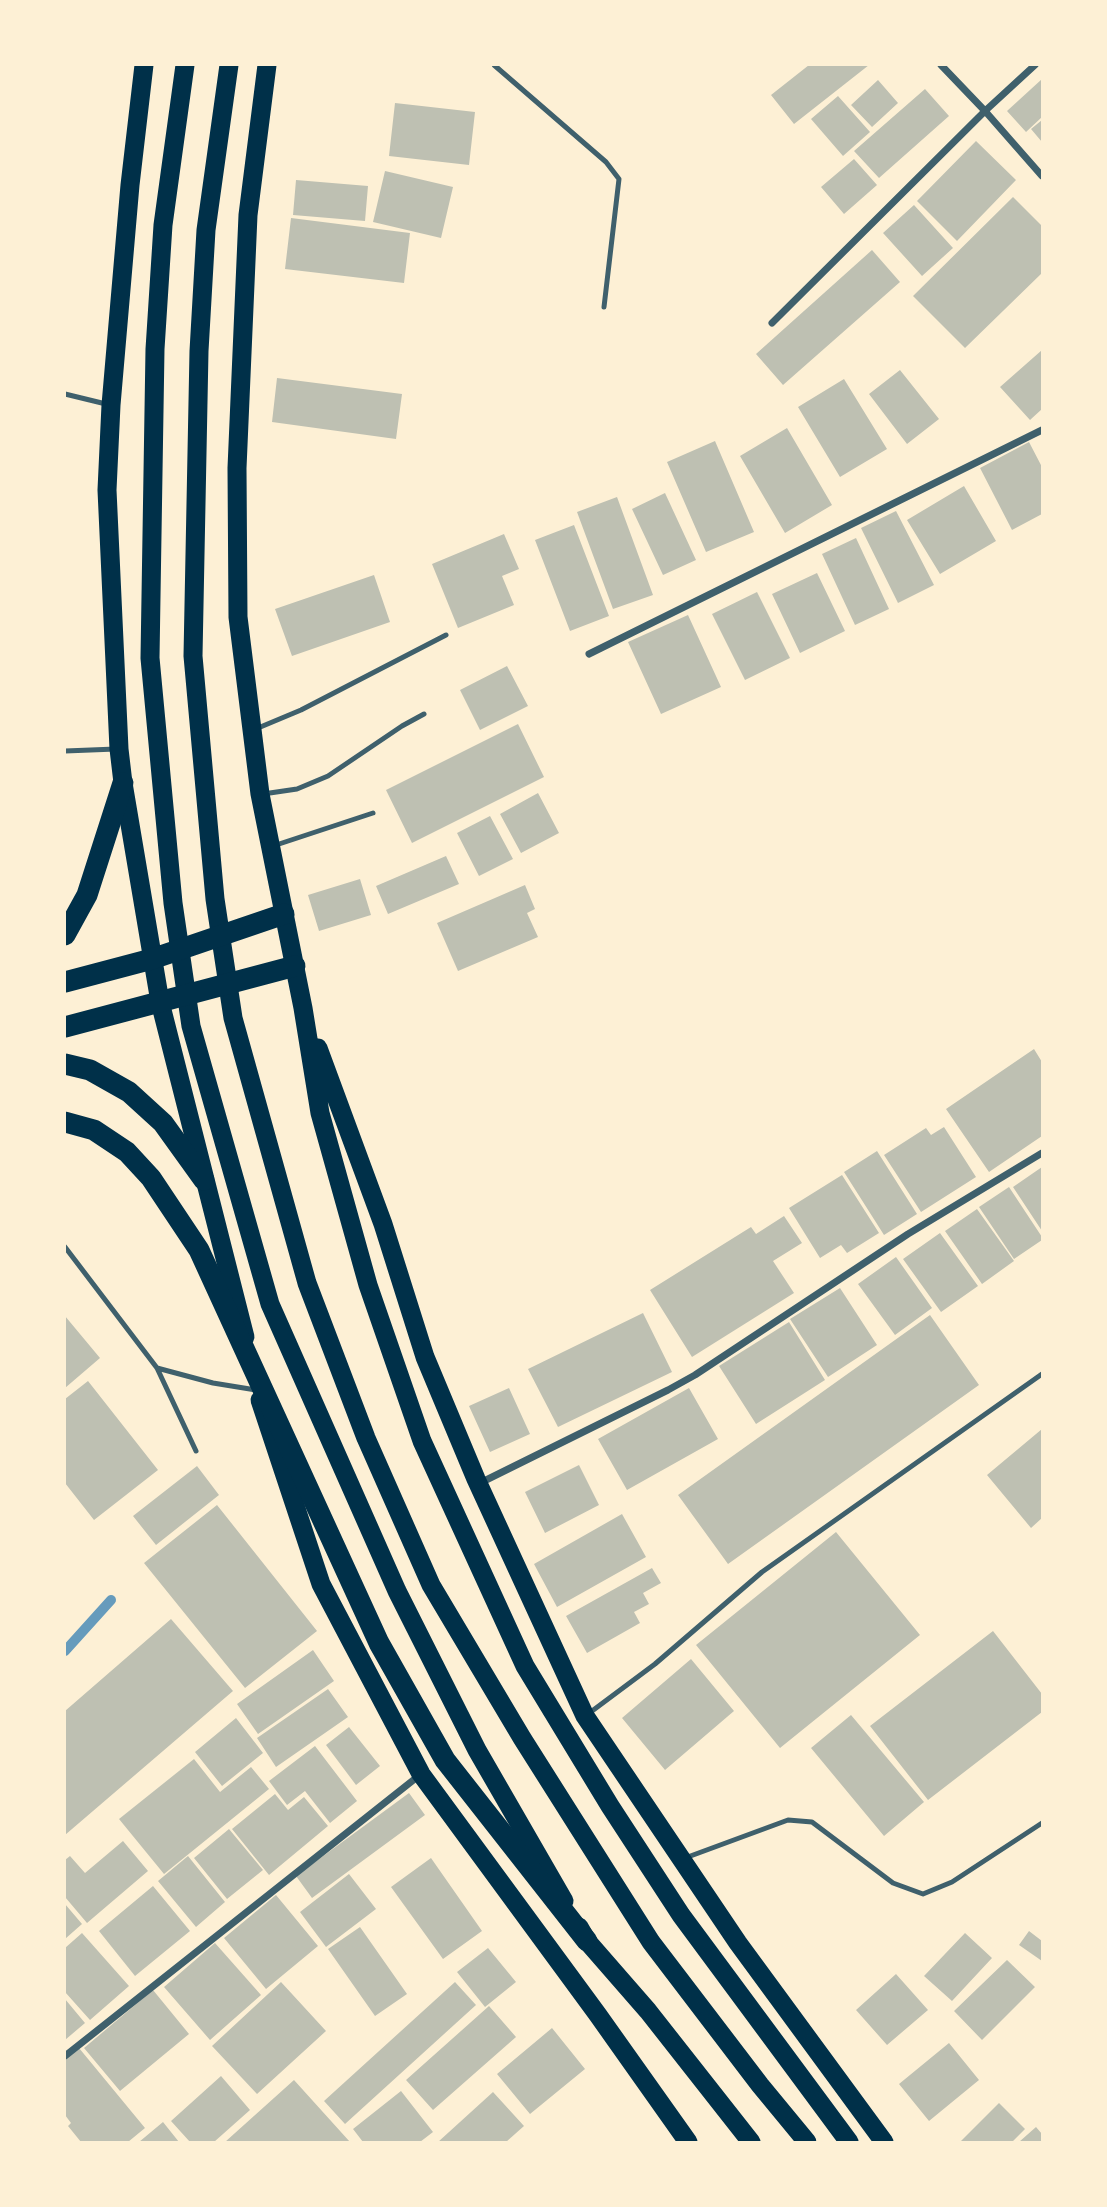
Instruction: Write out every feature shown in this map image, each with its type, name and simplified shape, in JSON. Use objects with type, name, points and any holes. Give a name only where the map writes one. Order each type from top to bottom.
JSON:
[{"type":"highway","points":[[144,65],[130,186],[111,405],[107,490],[119,749],[160,1002],[257,1390],[321,1584],[421,1774],[688,2142]]},
{"type":"highway","points":[[185,65],[163,225],[155,349],[150,658],[173,904],[191,1026],[270,1304],[397,1591],[477,1750],[587,1941]]},
{"type":"highway","points":[[229,65],[206,230],[198,351],[192,656],[215,899],[233,1018],[270,1151],[307,1283],[366,1438],[431,1585],[522,1738],[651,1942],[807,2142]]},
{"type":"highway","points":[[267,65],[248,215],[237,468],[238,617],[260,794],[303,1007],[320,1112],[368,1285],[422,1441],[525,1666],[610,1806],[681,1915],[849,2142]]},
{"type":"highway","points":[[65,934],[87,895],[123,783]]},
{"type":"highway","points":[[65,982],[152,959],[284,914]]},
{"type":"highway","points":[[65,1027],[295,966]]},
{"type":"highway","points":[[303,1007],[383,1224],[425,1357],[479,1484],[585,1716],[738,1943],[884,2142]]},
{"type":"highway","points":[[65,1064],[90,1070],[129,1092],[163,1123],[204,1180]]},
{"type":"highway","points":[[65,1122],[95,1130],[127,1152],[151,1178],[200,1250],[379,1643],[445,1760],[587,1941],[649,2011],[751,2142]]},
{"type":"street","points":[[941,65],[1042,176]]},
{"type":"street","points":[[772,323],[985,111],[1035,65]]},
{"type":"street","points":[[589,654],[1042,430]]},
{"type":"street","points":[[479,1484],[695,1375],[908,1234],[1042,1153]]},
{"type":"street","points":[[65,2056],[421,1774]]},
{"type":"lane","points":[[494,65],[606,162],[619,179],[604,307]]},
{"type":"lane","points":[[65,394],[111,405]]},
{"type":"lane","points":[[253,729],[301,710],[446,635]]},
{"type":"lane","points":[[260,794],[297,789],[328,776],[424,714]]},
{"type":"lane","points":[[65,751],[119,749]]},
{"type":"lane","points":[[271,846],[373,813]]},
{"type":"lane","points":[[65,1247],[157,1368],[196,1451]]},
{"type":"lane","points":[[157,1368],[213,1383],[257,1390]]},
{"type":"lane","points":[[585,1716],[655,1664],[762,1572],[1042,1374]]},
{"type":"lane","points":[[682,1860],[788,1820],[812,1822],[893,1883],[923,1894],[952,1882],[1042,1823]]},
{"type":"building","points":[[809,65],[869,65],[794,124],[771,95]]},
{"type":"building","points":[[1042,79],[1042,117],[1026,132],[1007,111]]},
{"type":"building","points":[[878,80],[898,103],[872,127],[851,105]]},
{"type":"building","points":[[925,89],[949,116],[879,178],[854,151]]},
{"type":"building","points":[[838,96],[870,132],[843,156],[811,119]]},
{"type":"building","points":[[395,103],[475,112],[469,165],[389,156]]},
{"type":"building","points":[[1042,120],[1042,142],[1031,129]]},
{"type":"building","points":[[976,141],[1016,180],[957,241],[917,201]]},
{"type":"building","points":[[854,159],[877,185],[844,214],[821,187]]},
{"type":"building","points":[[385,171],[453,187],[441,238],[373,222]]},
{"type":"building","points":[[296,180],[368,186],[365,221],[293,215]]},
{"type":"building","points":[[1013,197],[1042,226],[1042,273],[965,348],[913,296]]},
{"type":"building","points":[[914,205],[953,248],[922,276],[883,233]]},
{"type":"building","points":[[291,218],[410,233],[404,283],[285,269]]},
{"type":"building","points":[[872,250],[900,282],[783,385],[756,354]]},
{"type":"building","points":[[1042,350],[1042,409],[1030,420],[1000,387]]},
{"type":"building","points":[[900,370],[939,419],[907,444],[869,394]]},
{"type":"building","points":[[277,378],[402,394],[396,439],[272,422]]},
{"type":"building","points":[[844,379],[887,449],[840,477],[798,407]]},
{"type":"building","points":[[787,428],[832,505],[785,533],[740,456]]},
{"type":"building","points":[[715,441],[754,532],[706,552],[667,462]]},
{"type":"building","points":[[1029,442],[1042,467],[1042,514],[1012,530],[980,468]]},
{"type":"building","points":[[964,486],[996,541],[940,574],[907,520]]},
{"type":"building","points":[[665,493],[696,560],[663,575],[632,509]]},
{"type":"building","points":[[617,497],[653,595],[613,609],[577,512]]},
{"type":"building","points":[[896,511],[934,585],[898,603],[861,528]]},
{"type":"building","points":[[574,525],[609,616],[570,631],[535,540]]},
{"type":"building","points":[[504,534],[519,569],[502,576],[514,605],[458,628],[432,564]]},
{"type":"building","points":[[856,538],[889,609],[855,625],[822,554]]},
{"type":"building","points":[[817,573],[845,631],[800,653],[772,594]]},
{"type":"building","points":[[374,575],[390,622],[292,656],[275,609]]},
{"type":"building","points":[[757,592],[790,658],[745,680],[712,614]]},
{"type":"building","points":[[688,615],[721,687],[661,714],[628,642]]},
{"type":"building","points":[[507,666],[528,706],[480,730],[460,690]]},
{"type":"building","points":[[518,724],[544,777],[412,843],[386,790]]},
{"type":"building","points":[[538,793],[559,833],[521,853],[500,814]]},
{"type":"building","points":[[490,816],[513,859],[479,876],[457,833]]},
{"type":"building","points":[[446,856],[459,884],[388,914],[376,886]]},
{"type":"building","points":[[360,879],[371,915],[319,931],[308,895]]},
{"type":"building","points":[[525,885],[535,909],[527,913],[538,937],[458,971],[437,923]]},
{"type":"building","points":[[1034,1049],[1042,1062],[1042,1136],[989,1172],[946,1109]]},
{"type":"building","points":[[944,1127],[976,1177],[921,1212],[884,1155],[926,1128],[931,1135]]},
{"type":"building","points":[[877,1151],[917,1214],[884,1235],[844,1172]]},
{"type":"building","points":[[1042,1167],[1042,1231],[1013,1187]]},
{"type":"building","points":[[842,1175],[879,1233],[847,1253],[841,1245],[820,1258],[789,1208]]},
{"type":"building","points":[[1009,1187],[1042,1237],[1042,1240],[1014,1259],[979,1207]]},
{"type":"building","points":[[977,1209],[1014,1261],[982,1284],[945,1231]]},
{"type":"building","points":[[784,1216],[802,1243],[773,1261],[794,1293],[692,1357],[650,1290],[751,1227],[756,1234]]},
{"type":"building","points":[[940,1233],[978,1286],[941,1312],[903,1259]]},
{"type":"building","points":[[896,1257],[932,1308],[895,1335],[858,1284]]},
{"type":"building","points":[[840,1288],[877,1345],[828,1377],[790,1319]]},
{"type":"building","points":[[643,1313],[672,1372],[558,1427],[528,1369]]},
{"type":"building","points":[[930,1315],[979,1385],[728,1564],[678,1495]]},
{"type":"building","points":[[65,1316],[100,1358],[65,1388]]},
{"type":"building","points":[[789,1322],[825,1380],[756,1424],[719,1366]]},
{"type":"building","points":[[88,1381],[158,1470],[94,1520],[65,1483],[65,1399]]},
{"type":"building","points":[[509,1388],[530,1434],[490,1452],[469,1406]]},
{"type":"building","points":[[689,1388],[718,1439],[627,1490],[598,1439]]},
{"type":"building","points":[[1042,1429],[1042,1518],[1031,1528],[987,1475]]},
{"type":"building","points":[[579,1465],[599,1505],[545,1533],[525,1492]]},
{"type":"building","points":[[197,1466],[219,1495],[156,1545],[133,1516]]},
{"type":"building","points":[[217,1505],[317,1631],[245,1688],[144,1563]]},
{"type":"building","points":[[622,1514],[646,1557],[557,1607],[534,1564]]},
{"type":"building","points":[[836,1532],[920,1635],[780,1748],[696,1645]]},
{"type":"building","points":[[652,1568],[661,1583],[643,1593],[649,1604],[634,1612],[640,1623],[587,1653],[566,1616]]},
{"type":"building","points":[[171,1619],[233,1691],[65,1835],[65,1711]]},
{"type":"building","points":[[993,1631],[1042,1694],[1042,1712],[928,1800],[870,1726]]},
{"type":"building","points":[[313,1650],[334,1681],[258,1734],[237,1704]]},
{"type":"building","points":[[691,1659],[734,1711],[665,1770],[622,1718]]},
{"type":"building","points":[[328,1689],[348,1717],[276,1767],[257,1738]]},
{"type":"building","points":[[851,1715],[924,1802],[884,1836],[811,1748]]},
{"type":"building","points":[[236,1718],[263,1753],[222,1786],[195,1752]]},
{"type":"building","points":[[349,1727],[380,1766],[356,1785],[326,1745]]},
{"type":"building","points":[[315,1746],[357,1801],[330,1823],[305,1791],[287,1805],[269,1781]]},
{"type":"building","points":[[194,1759],[220,1792],[251,1767],[269,1789],[164,1874],[119,1819]]},
{"type":"building","points":[[409,1793],[425,1815],[312,1898],[296,1876]]},
{"type":"building","points":[[275,1794],[288,1810],[304,1797],[328,1826],[269,1875],[232,1829]]},
{"type":"building","points":[[229,1829],[263,1870],[227,1899],[194,1858]]},
{"type":"building","points":[[123,1841],[148,1871],[87,1923],[65,1897],[65,1860],[70,1856],[85,1873]]},
{"type":"building","points":[[188,1856],[225,1902],[196,1927],[158,1881]]},
{"type":"building","points":[[431,1858],[482,1931],[443,1959],[391,1887]]},
{"type":"building","points":[[349,1874],[376,1909],[326,1947],[300,1912]]},
{"type":"building","points":[[153,1886],[190,1931],[135,1976],[99,1931]]},
{"type":"building","points":[[276,1895],[318,1946],[266,1989],[224,1938]]},
{"type":"building","points":[[65,1904],[82,1924],[65,1939]]},
{"type":"building","points":[[360,1927],[407,1994],[375,2016],[328,1949]]},
{"type":"building","points":[[1029,1931],[1042,1941],[1042,1961],[1019,1945]]},
{"type":"building","points":[[82,1933],[129,1986],[90,2020],[65,1992],[65,1948]]},
{"type":"building","points":[[965,1933],[992,1958],[952,2001],[924,1976]]},
{"type":"building","points":[[215,1943],[261,1995],[210,2040],[164,1987]]},
{"type":"building","points":[[488,1948],[516,1982],[485,2007],[457,1972]]},
{"type":"building","points":[[1007,1960],[1035,1987],[982,2040],[954,2011]]},
{"type":"building","points":[[896,1974],[928,2010],[887,2045],[856,2010]]},
{"type":"building","points":[[281,1982],[326,2031],[257,2094],[212,2046]]},
{"type":"building","points":[[455,1982],[476,2005],[345,2124],[324,2101]]},
{"type":"building","points":[[153,1990],[189,2034],[120,2091],[84,2048]]},
{"type":"building","points":[[65,1999],[85,2023],[65,2040]]},
{"type":"building","points":[[489,2006],[516,2037],[433,2110],[406,2080]]},
{"type":"building","points":[[552,2028],[585,2069],[530,2114],[497,2074]]},
{"type":"building","points":[[949,2043],[979,2080],[929,2121],[899,2084]]},
{"type":"building","points":[[79,2048],[145,2128],[128,2142],[81,2142],[68,2126],[71,2123],[65,2115],[65,2059]]},
{"type":"building","points":[[221,2076],[250,2110],[214,2142],[190,2142],[171,2121]]},
{"type":"building","points":[[294,2080],[350,2142],[225,2142]]},
{"type":"building","points":[[401,2091],[433,2132],[420,2142],[363,2142],[353,2129]]},
{"type":"building","points":[[493,2092],[524,2126],[506,2142],[438,2142]]},
{"type":"building","points":[[999,2103],[1025,2129],[1012,2142],[960,2142]]},
{"type":"building","points":[[163,2122],[179,2142],[139,2142]]},
{"type":"building","points":[[1036,2127],[1042,2134],[1042,2142],[1019,2142]]},
{"type":"waterway","points":[[65,1651],[111,1600]]}]
